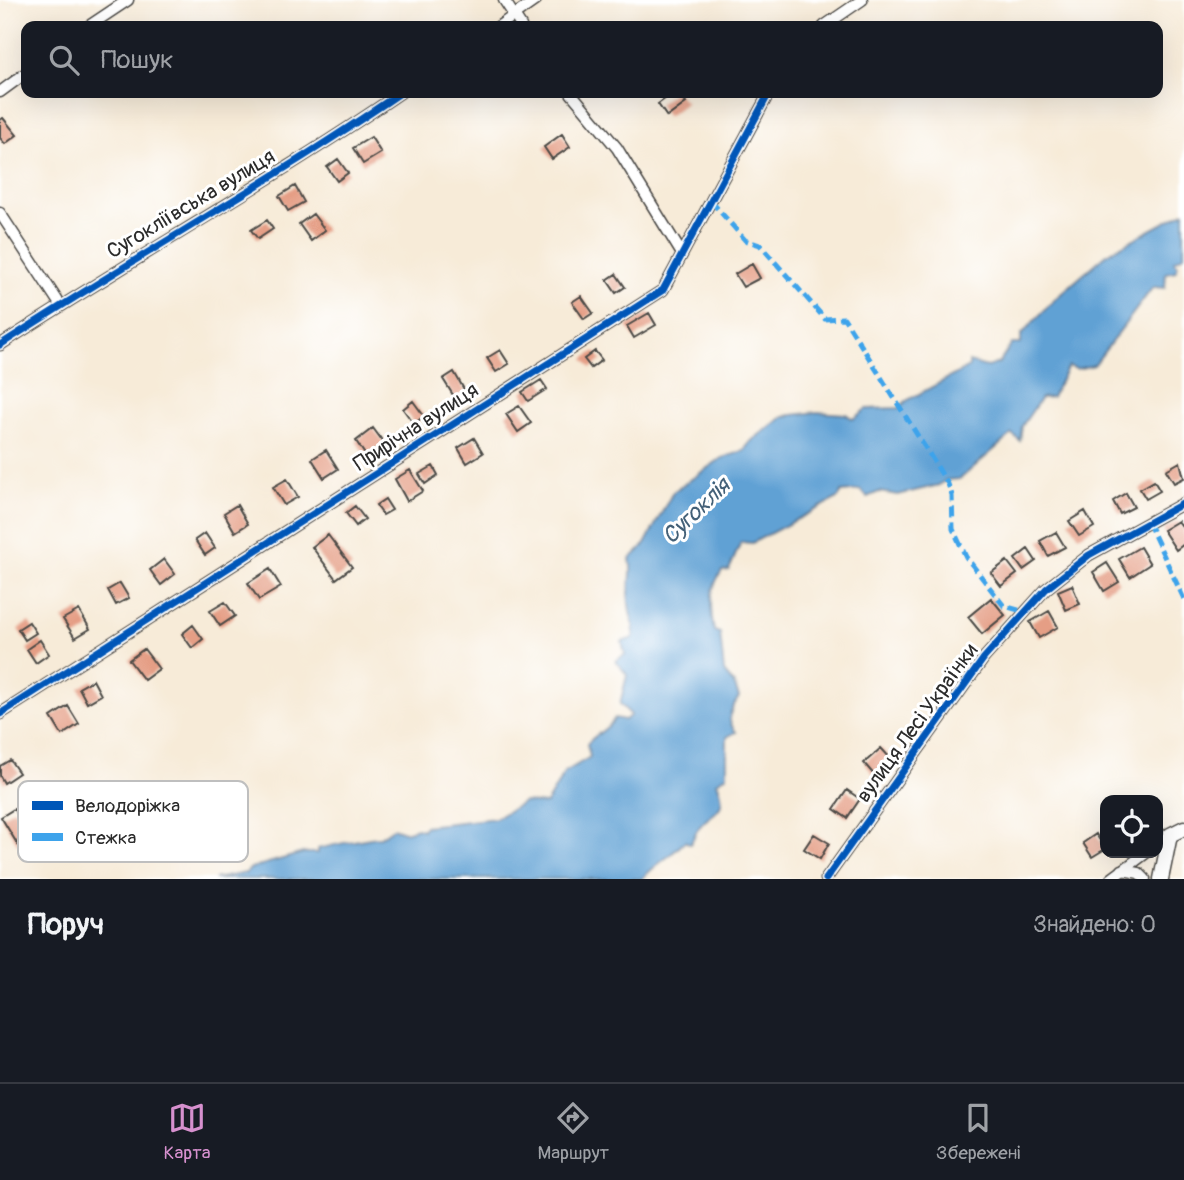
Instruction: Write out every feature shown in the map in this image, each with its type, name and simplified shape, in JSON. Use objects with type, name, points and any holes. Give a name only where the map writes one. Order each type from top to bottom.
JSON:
[{"type":"street","points":[[96,21],[128,0]]},
{"type":"street","points":[[503,0],[518,21]]},
{"type":"street","points":[[506,21],[536,0]]},
{"type":"street","points":[[831,21],[862,0]]},
{"type":"street","points":[[0,92],[21,77]]},
{"type":"street","name":"Сугокліївська вулиця","points":[[0,345],[333,139],[393,98]]},
{"type":"street","points":[[575,98],[617,148],[682,254]]},
{"type":"street","name":"Прирічна вулиця","points":[[0,714],[663,290],[766,98]]},
{"type":"street","points":[[0,213],[61,306]]},
{"type":"street","name":"вулиця Лесі Українки","points":[[826,879],[985,658],[1046,589],[1089,555],[1184,503]]},
{"type":"street","points":[[1163,840],[1184,828]]},
{"type":"street","points":[[1161,879],[1170,835]]},
{"type":"street","points":[[1111,879],[1139,858]]},
{"type":"street","points":[[1122,870],[1139,873],[1145,879]]},
{"type":"water","name":"Сугоклія","points":[[1184,212],[1184,255],[1174,261],[1178,265],[1176,271],[1166,273],[1165,288],[1153,287],[1094,365],[1076,369],[1068,366],[1052,397],[1041,398],[1022,426],[1020,441],[1012,434],[960,479],[946,480],[939,485],[898,495],[879,492],[867,497],[861,490],[842,492],[838,498],[752,543],[741,542],[729,570],[722,571],[717,578],[711,600],[714,631],[720,633],[724,672],[734,684],[739,697],[730,715],[736,732],[727,737],[727,775],[717,782],[722,801],[717,811],[697,831],[690,844],[685,841],[642,879],[214,879],[246,873],[251,868],[303,853],[318,853],[318,849],[380,837],[393,828],[404,832],[417,828],[423,830],[425,826],[496,818],[524,802],[546,804],[565,772],[590,757],[587,744],[615,718],[625,720],[631,715],[620,704],[627,675],[616,661],[625,654],[622,642],[633,638],[634,633],[629,599],[630,559],[644,546],[673,492],[722,458],[744,451],[750,442],[784,416],[817,412],[846,414],[853,419],[866,409],[899,408],[906,401],[969,367],[969,362],[987,367],[999,363],[1012,344],[1021,344],[1021,335],[1056,298],[1108,253]]},
{"type":"building","points":[[666,98],[682,98],[686,103],[667,117],[658,104]]},
{"type":"building","points":[[3,118],[17,135],[5,144],[0,138],[0,120]]},
{"type":"building","points":[[562,134],[570,147],[552,159],[544,147]]},
{"type":"building","points":[[371,137],[381,153],[363,164],[353,148]]},
{"type":"building","points":[[338,159],[348,173],[337,181],[327,167]]},
{"type":"building","points":[[295,186],[304,202],[288,211],[279,196]]},
{"type":"building","points":[[313,214],[325,230],[311,241],[299,224]]},
{"type":"building","points":[[267,220],[273,229],[258,239],[251,230]]},
{"type":"building","points":[[752,264],[760,278],[743,287],[735,274]]},
{"type":"building","points":[[616,274],[625,287],[616,293],[607,280]]},
{"type":"building","points":[[581,296],[593,313],[584,319],[572,302]]},
{"type":"building","points":[[649,313],[656,325],[634,338],[627,326]]},
{"type":"building","points":[[500,350],[509,364],[496,372],[487,358]]},
{"type":"building","points":[[595,351],[602,360],[591,368],[584,359]]},
{"type":"building","points":[[454,372],[465,391],[455,398],[443,379]]},
{"type":"building","points":[[541,380],[547,389],[528,401],[522,392]]},
{"type":"building","points":[[413,401],[424,416],[414,424],[403,409]]},
{"type":"building","points":[[519,406],[531,423],[518,432],[506,414]]},
{"type":"building","points":[[373,428],[384,443],[366,456],[356,441]]},
{"type":"building","points":[[474,438],[483,453],[467,463],[458,448]]},
{"type":"building","points":[[326,450],[338,469],[324,478],[312,459]]},
{"type":"building","points":[[1180,462],[1184,478],[1174,483],[1166,470]]},
{"type":"building","points":[[433,466],[438,475],[425,484],[419,474]]},
{"type":"building","points":[[410,470],[423,491],[407,501],[395,479]]},
{"type":"building","points":[[287,479],[298,497],[284,505],[273,487]]},
{"type":"building","points":[[1154,481],[1160,491],[1146,499],[1140,489]]},
{"type":"building","points":[[1126,493],[1134,507],[1120,514],[1113,501]]},
{"type":"building","points":[[385,499],[392,510],[383,515],[376,505]]},
{"type":"building","points":[[237,505],[248,524],[235,532],[224,513]]},
{"type":"building","points":[[355,506],[365,519],[356,526],[346,513]]},
{"type":"building","points":[[1085,511],[1094,527],[1079,536],[1069,521]]},
{"type":"building","points":[[1178,521],[1184,529],[1184,544],[1176,550],[1163,530]]},
{"type":"building","points":[[1056,532],[1065,547],[1048,556],[1040,541]]},
{"type":"building","points":[[205,533],[215,548],[205,555],[195,540]]},
{"type":"building","points":[[328,535],[352,567],[336,579],[312,547]]},
{"type":"building","points":[[1140,547],[1150,564],[1130,577],[1119,559]]},
{"type":"building","points":[[1028,549],[1036,561],[1023,570],[1015,559]]},
{"type":"building","points":[[164,559],[175,574],[161,585],[150,570]]},
{"type":"building","points":[[1007,561],[1017,574],[1001,586],[991,573]]},
{"type":"building","points":[[1107,563],[1119,582],[1104,591],[1093,572]]},
{"type":"building","points":[[270,569],[281,587],[259,600],[248,583]]},
{"type":"building","points":[[120,583],[129,598],[116,605],[108,590]]},
{"type":"building","points":[[1072,585],[1080,604],[1066,610],[1058,591]]},
{"type":"building","points":[[991,598],[1005,615],[982,634],[968,617]]},
{"type":"building","points":[[225,602],[235,616],[220,626],[210,611]]},
{"type":"building","points":[[79,610],[90,629],[75,638],[63,619]]},
{"type":"building","points":[[1049,611],[1058,627],[1039,638],[1030,622]]},
{"type":"building","points":[[29,622],[36,633],[25,640],[18,629]]},
{"type":"building","points":[[193,625],[203,639],[192,648],[182,634]]},
{"type":"building","points":[[40,640],[49,654],[36,663],[27,649]]},
{"type":"building","points":[[144,649],[159,669],[144,680],[129,660]]},
{"type":"building","points":[[93,680],[101,695],[87,703],[79,688]]},
{"type":"building","points":[[68,706],[79,724],[62,735],[51,717]]},
{"type":"building","points":[[881,748],[892,760],[875,776],[864,763]]},
{"type":"building","points":[[10,760],[19,773],[4,783],[0,776],[0,766]]},
{"type":"building","points":[[847,790],[860,799],[847,818],[834,809]]},
{"type":"building","points":[[14,809],[18,816],[18,845],[1,817]]},
{"type":"building","points":[[814,834],[829,843],[820,859],[804,849]]},
{"type":"building","points":[[1096,834],[1100,841],[1100,852],[1092,857],[1083,843]]},
{"type":"marked path","points":[[711,201],[745,240],[760,245],[825,319],[844,318],[948,484],[952,495],[953,529],[966,557],[1004,606],[1026,612]]},
{"type":"marked path","points":[[1148,522],[1184,599]]},
{"type":"cycle path","points":[[0,345],[393,98]]},
{"type":"cycle path","points":[[0,714],[663,290],[766,98]]},
{"type":"cycle path","points":[[826,879],[984,658],[1046,589],[1089,555],[1184,503]]}]
